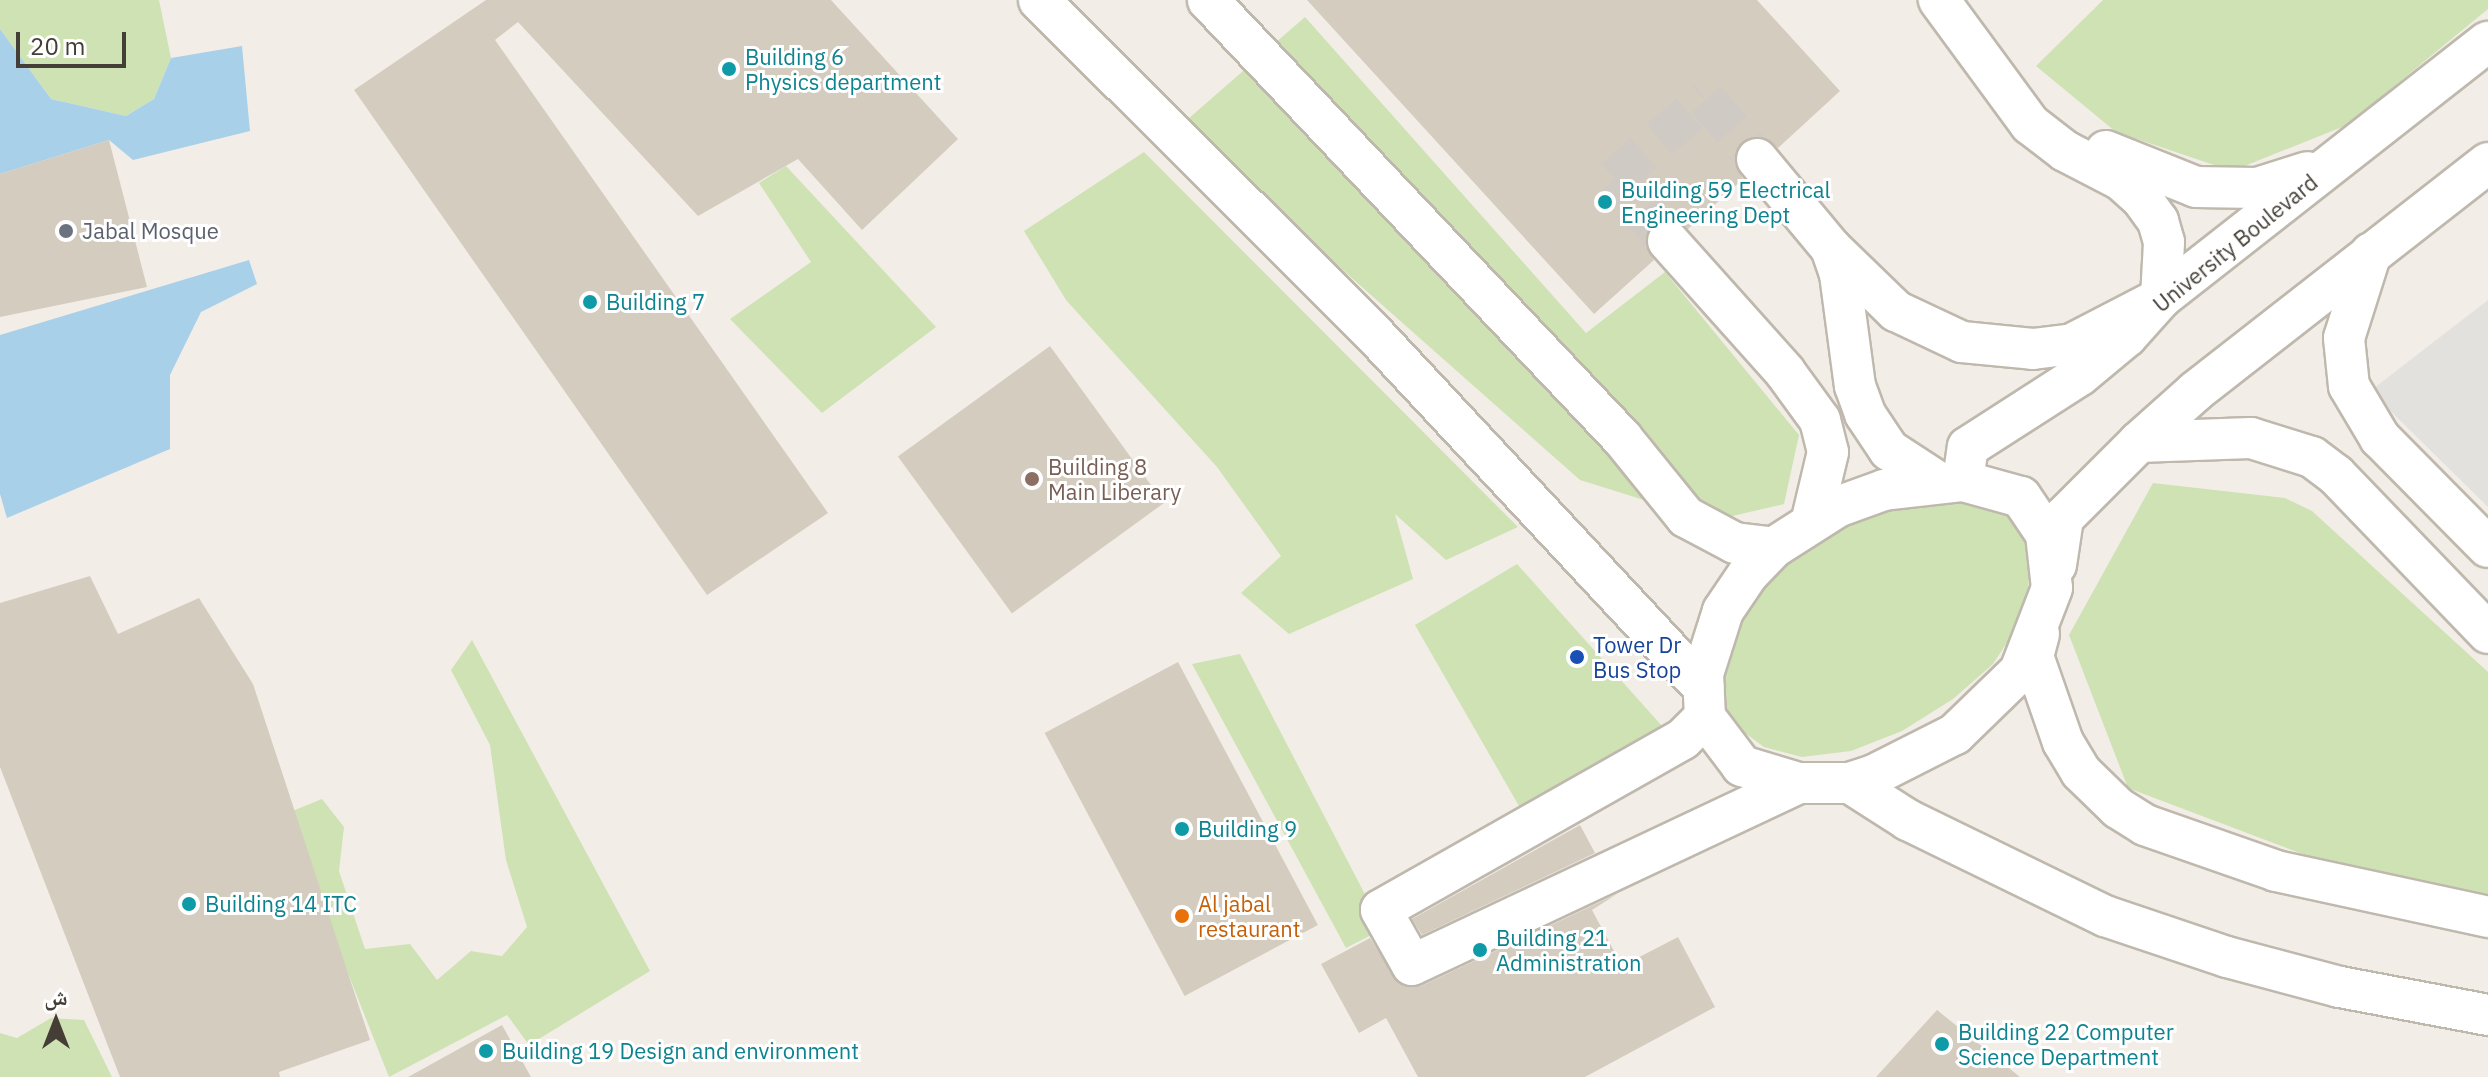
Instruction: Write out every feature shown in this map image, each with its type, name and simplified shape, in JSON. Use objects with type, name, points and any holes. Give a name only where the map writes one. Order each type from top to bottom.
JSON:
[{"type":"street","points":[[1039,0],[1374,334],[1704,702],[1742,766],[1798,783],[1850,783],[1913,758],[1955,734],[2020,671],[2047,607],[2046,534],[2021,497],[1950,481],[1889,450],[1865,414],[1855,386],[1840,274],[1831,248]]},
{"type":"street","points":[[1208,0],[1622,438],[1686,517],[1735,543],[1773,548]]},
{"type":"street","points":[[1757,159],[1831,248],[1896,311],[1924,328],[1993,348],[2072,344],[2161,298],[2164,242],[2158,221],[2141,198],[2121,180],[2065,151],[2030,124],[1939,0]]},
{"type":"street","name":"University Boulevard","points":[[1950,481],[1968,447],[2080,375],[2127,336],[2161,298],[2488,42]]},
{"type":"street","points":[[1987,65],[2069,131],[2129,163],[2196,187],[2283,184],[2349,152]]},
{"type":"street","points":[[2488,163],[2371,252],[2139,442],[2063,518],[2047,607],[2033,656],[2063,742],[2090,782],[2118,808],[2145,825],[2276,871],[2488,917]]},
{"type":"street","points":[[1668,241],[1785,372],[1820,420],[1828,452],[1812,519]]},
{"type":"street","points":[[2371,252],[2344,338],[2349,386],[2380,438],[2488,547]]},
{"type":"street","points":[[2139,442],[2251,438],[2312,457],[2336,475],[2488,633]]},
{"type":"street","points":[[1798,783],[1412,965],[1381,910],[1683,739],[1704,702],[1710,642],[1723,611],[1773,548],[1812,519],[1884,490],[1950,481]]},
{"type":"street","points":[[1850,783],[1921,827],[2105,916],[2326,983],[2488,1015]]},
{"type":"green space","points":[[0,0],[159,0],[171,58],[154,99],[126,116],[51,99],[0,29]]},
{"type":"green space","points":[[2103,0],[2488,0],[2488,9],[2347,125],[2232,171],[2116,132],[2036,66]]},
{"type":"green space","points":[[1305,17],[1586,333],[1665,272],[1799,435],[1784,504],[1711,521],[1580,480],[1180,126]]},
{"type":"green space","points":[[1144,152],[1518,527],[1446,560],[1395,514],[1413,579],[1289,634],[1241,593],[1281,556],[1217,467],[1066,300],[1024,231]]},
{"type":"green space","points":[[786,166],[936,327],[822,413],[730,319],[811,262],[759,183]]},
{"type":"green space","points":[[2153,483],[2285,498],[2312,511],[2488,672],[2488,912],[2430,902],[2128,788],[2069,635]]},
{"type":"green space","points":[[1968,498],[2001,510],[2020,529],[2031,556],[2028,590],[2016,629],[1993,664],[1953,699],[1902,731],[1851,751],[1802,757],[1764,747],[1737,727],[1722,700],[1725,656],[1748,609],[1774,572],[1813,539],[1870,508]]},
{"type":"green space","points":[[1517,564],[1662,726],[1523,813],[1415,625]]},
{"type":"green space","points":[[472,640],[650,971],[529,1045],[507,1015],[389,1077],[285,814],[322,799],[344,827],[339,871],[365,949],[410,944],[437,980],[471,951],[502,956],[527,927],[506,860],[490,745],[451,670]]},
{"type":"green space","points":[[1240,654],[1383,929],[1346,948],[1192,664]]},
{"type":"green space","points":[[51,1018],[84,1020],[112,1077],[0,1077],[0,1033],[17,1038]]},
{"type":"shaded area","points":[[2488,300],[2488,507],[2370,391]]},
{"type":"water","points":[[0,29],[51,99],[126,116],[154,99],[171,58],[242,46],[250,131],[133,160],[109,140],[0,174]]},
{"type":"water","points":[[249,260],[257,284],[201,312],[170,375],[170,449],[7,518],[0,494],[0,335]]},
{"type":"building","points":[[486,0],[831,0],[958,139],[862,230],[798,159],[698,216],[518,22],[495,40],[828,513],[707,595],[354,90]]},
{"type":"building","name":"Building 59 Electrical Engineering Dept","points":[[1307,0],[1757,0],[1840,91],[1778,148],[1764,137],[1742,142],[1734,162],[1743,179],[1688,229],[1674,219],[1652,224],[1645,245],[1654,260],[1594,314]]},
{"type":"building","name":"Jabal Mosque","points":[[109,140],[147,287],[0,317],[0,174]]},
{"type":"building","name":"Building 8 Main Liberary","points":[[1050,346],[1164,503],[1012,613],[898,457]]},
{"type":"building","name":"Building 14 ITC","points":[[90,576],[118,634],[199,598],[253,684],[370,1040],[279,1072],[280,1077],[120,1077],[0,767],[0,603]]},
{"type":"building","name":"Building 9","points":[[1178,662],[1318,925],[1185,996],[1045,733]]},
{"type":"building","points":[[1580,825],[1595,853],[1422,935],[1412,919]]},
{"type":"building","name":"Building 21 Administration","points":[[1617,894],[1592,910],[1622,966],[1678,937],[1715,1007],[1585,1077],[1418,1077],[1386,1018],[1359,1033],[1321,964],[1370,938],[1399,984],[1421,986]]},
{"type":"building","name":"Building 22 Computer Science Department","points":[[1937,1010],[2020,1077],[1876,1077]]},
{"type":"building","name":"Building 19 Design and environment","points":[[502,1025],[531,1077],[408,1077]]},
{"type":"tunnel","points":[[1668,241],[1614,179],[1706,99],[1757,159]]},
{"type":"place","name":"Building 6 Physics department","points":[[729,69]]},
{"type":"place","name":"Building 59 Electrical Engineering Dept","points":[[1605,202]]},
{"type":"place","name":"Jabal Mosque","points":[[66,231]]},
{"type":"place","name":"Building 7","points":[[590,302]]},
{"type":"place","name":"Building 8 Main Liberary","points":[[1032,479]]},
{"type":"place","name":"Tower Dr Bus Stop","points":[[1577,657]]},
{"type":"place","name":"Building 9","points":[[1182,829]]},
{"type":"place","name":"Building 14 ITC","points":[[189,904]]},
{"type":"place","name":"Al jabal restaurant","points":[[1182,916]]},
{"type":"place","name":"Building 21 Administration","points":[[1480,950]]},
{"type":"place","name":"Building 22 Computer Science Department","points":[[1942,1044]]},
{"type":"place","name":"Building 19 Design and environment","points":[[486,1051]]}]
